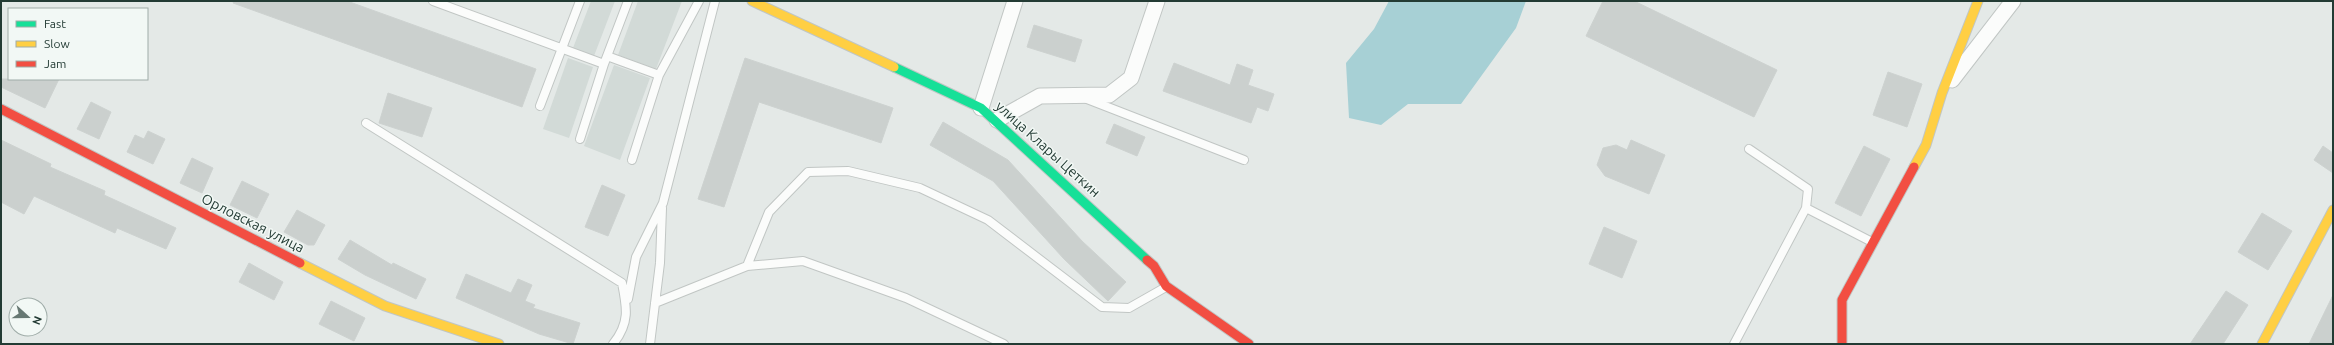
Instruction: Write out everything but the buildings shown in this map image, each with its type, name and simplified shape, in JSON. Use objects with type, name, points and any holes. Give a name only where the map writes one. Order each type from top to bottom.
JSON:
[{"type":"street","name":"улица Клары Цеткин","points":[[752,1],[981,108],[997,120],[1154,266],[1166,286],[1249,344]]},
{"type":"street","points":[[981,108],[1015,1]]},
{"type":"street","points":[[997,120],[1040,96],[1082,97],[1109,95],[1131,78],[1157,1]]},
{"type":"street","points":[[1842,344],[1842,300],[1926,145],[1942,93],[1978,1]]},
{"type":"street","points":[[1942,93],[2013,1]]},
{"type":"street","name":"Орловская улица","points":[[1,109],[385,306],[499,344]]},
{"type":"street","points":[[2262,344],[2333,210]]},
{"type":"lane","points":[[434,1],[562,48],[660,75]]},
{"type":"lane","points":[[540,106],[580,1]]},
{"type":"lane","points":[[580,139],[606,60],[628,1]]},
{"type":"lane","points":[[632,160],[660,75],[699,1]]},
{"type":"lane","points":[[650,344],[655,303],[663,203],[715,1]]},
{"type":"lane","points":[[1082,97],[1244,160]]},
{"type":"lane","points":[[366,123],[622,283],[628,310]]},
{"type":"lane","points":[[1734,344],[1806,208],[1808,189],[1749,149]]},
{"type":"lane","points":[[746,266],[769,212],[808,172],[848,171],[920,188],[988,220],[1102,307],[1129,308],[1166,286]]},
{"type":"lane","points":[[613,344],[619,336],[628,310],[629,289],[636,257],[663,203]]},
{"type":"lane","points":[[1806,208],[1873,243]]},
{"type":"lane","points":[[655,303],[746,266],[803,261],[906,298],[1004,344]]},
{"type":"shaded area","points":[[591,1],[615,1],[594,56],[573,48]]},
{"type":"shaded area","points":[[638,1],[682,1],[656,69],[618,55]]},
{"type":"shaded area","points":[[568,58],[593,67],[569,138],[543,129]]},
{"type":"shaded area","points":[[614,65],[650,78],[620,160],[584,146]]},
{"type":"water","points":[[1389,1],[1526,1],[1516,28],[1461,104],[1408,104],[1381,125],[1349,118],[1346,63],[1374,29]]},
{"type":"traffic: fast","points":[[894,67],[981,108],[1147,260]]},
{"type":"traffic: slow","points":[[752,1],[894,67]]},
{"type":"traffic: slow","points":[[1914,167],[1926,145],[1942,93],[1978,1]]},
{"type":"traffic: slow","points":[[2262,344],[2333,210]]},
{"type":"traffic: slow","points":[[300,263],[385,306],[499,344]]},
{"type":"traffic: jam","points":[[1,109],[300,263]]},
{"type":"traffic: jam","points":[[1842,344],[1842,300],[1914,167]]},
{"type":"traffic: jam","points":[[1147,260],[1154,266],[1166,286],[1249,344]]}]
